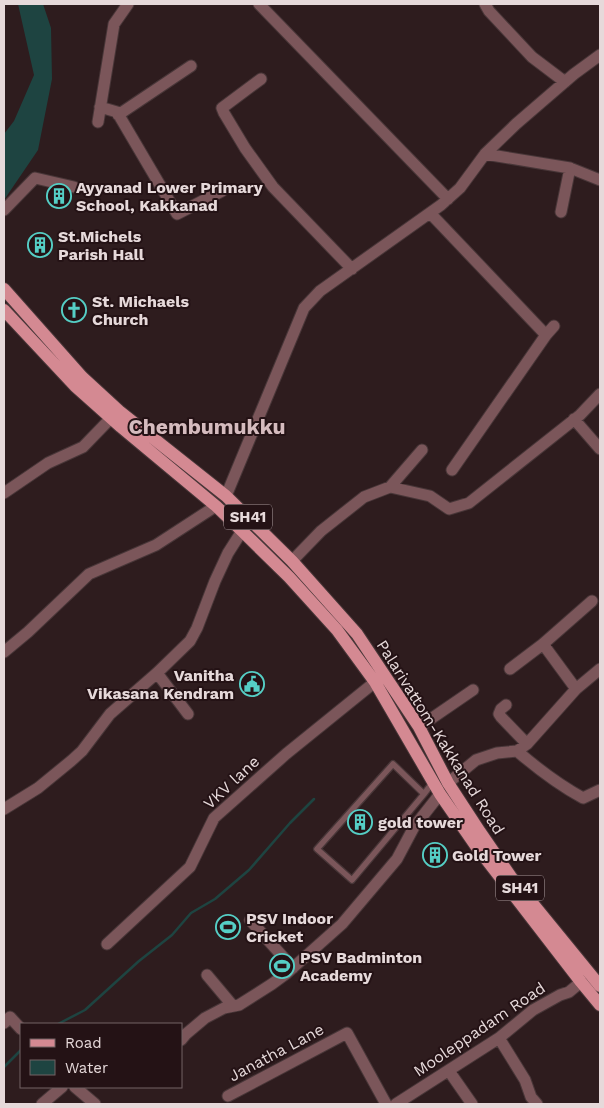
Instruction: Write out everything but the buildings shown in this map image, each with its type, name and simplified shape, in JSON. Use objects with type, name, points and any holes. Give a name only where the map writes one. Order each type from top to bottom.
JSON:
[{"type":"main road","name":"Palarivattom-Kakkanad Road","points":[[4,289],[82,377],[119,411],[226,496],[292,561],[300,580],[357,634],[419,726],[448,783],[511,877],[600,986]]},
{"type":"main road","points":[[4,310],[75,386],[300,580],[376,682],[440,794],[476,846],[600,1005]]},
{"type":"street","points":[[98,122],[114,24],[128,4]]},
{"type":"street","points":[[259,4],[448,199]]},
{"type":"street","points":[[485,4],[488,11],[532,58],[565,82]]},
{"type":"street","points":[[226,496],[304,308],[320,291],[448,199],[460,188],[485,154],[516,124],[600,55]]},
{"type":"street","points":[[118,115],[191,66]]},
{"type":"street","points":[[261,79],[222,108],[224,113],[245,148],[273,187],[352,269]]},
{"type":"street","points":[[100,107],[117,112],[177,214],[222,190]]},
{"type":"street","points":[[485,154],[570,168],[600,180]]},
{"type":"street","points":[[561,212],[570,168]]},
{"type":"street","points":[[4,210],[35,178],[74,187]]},
{"type":"street","points":[[430,213],[546,335]]},
{"type":"street","points":[[452,470],[554,326]]},
{"type":"street","points":[[390,487],[430,496],[449,509],[469,503],[574,419],[600,394]]},
{"type":"street","points":[[4,493],[48,463],[82,447],[111,418]]},
{"type":"street","points":[[574,419],[600,449]]},
{"type":"street","points":[[292,561],[321,531],[364,497],[390,487],[422,450]]},
{"type":"street","points":[[4,652],[89,574],[156,545],[216,506]]},
{"type":"street","points":[[4,809],[38,788],[82,751],[110,714],[157,673],[194,635],[215,581],[228,553],[242,531]]},
{"type":"street","points":[[510,669],[543,644],[592,601]]},
{"type":"street","points":[[543,644],[576,689]]},
{"type":"street","points":[[448,783],[476,760],[522,748],[576,689],[600,669]]},
{"type":"street","points":[[157,673],[188,714]]},
{"type":"street","name":"VKV lane","points":[[107,944],[190,866],[214,818],[286,754],[376,682]]},
{"type":"street","points":[[419,726],[473,690]]},
{"type":"street","points":[[506,705],[501,709],[500,717],[522,748],[551,779],[583,798],[600,790]]},
{"type":"street","points":[[182,1039],[205,1018],[224,1008],[239,1004],[272,984],[293,968],[342,924],[397,859],[414,827],[440,794]]},
{"type":"street","points":[[250,920],[293,968]]},
{"type":"street","points":[[207,975],[233,1006]]},
{"type":"street","name":"Mooleppadam Road","points":[[396,1104],[499,1038],[552,998],[568,992],[581,982]]},
{"type":"street","points":[[7,1020],[20,1028]]},
{"type":"street","name":"Janatha Lane","points":[[228,1096],[347,1033],[386,1104]]},
{"type":"street","points":[[499,1038],[525,1080],[531,1098],[537,1104]]},
{"type":"street","points":[[449,1071],[472,1104]]},
{"type":"street","points":[[42,1104],[61,1088]]},
{"type":"street","points":[[76,1088],[95,1104]]},
{"type":"lane","points":[[424,794],[393,764],[317,849],[352,880],[424,794],[433,782]]},
{"type":"water","points":[[18,4],[43,4],[51,28],[52,79],[38,150],[4,200],[4,134],[14,121],[34,75]]},
{"type":"waterway","points":[[60,1023],[85,1010],[139,961],[172,935],[191,913],[215,899],[249,870],[314,799]]},
{"type":"waterway","points":[[4,1067],[20,1051]]},
{"type":"place","name":"Ayyanad Lower Primary School, Kakkanad","points":[[59,196]]},
{"type":"place","name":"St.Michels Parish Hall","points":[[40,245]]},
{"type":"place","name":"St. Michaels Church","points":[[74,310]]},
{"type":"place","name":"Vanitha Vikasana Kendram","points":[[252,684]]},
{"type":"place","name":"gold tower","points":[[360,822]]},
{"type":"place","name":"Gold Tower","points":[[435,855]]},
{"type":"place","name":"PSV Indoor Cricket","points":[[228,927]]},
{"type":"place","name":"PSV Badminton Academy","points":[[282,966]]},
{"type":"district","name":"Chembumukku","points":[[207,427]]}]
